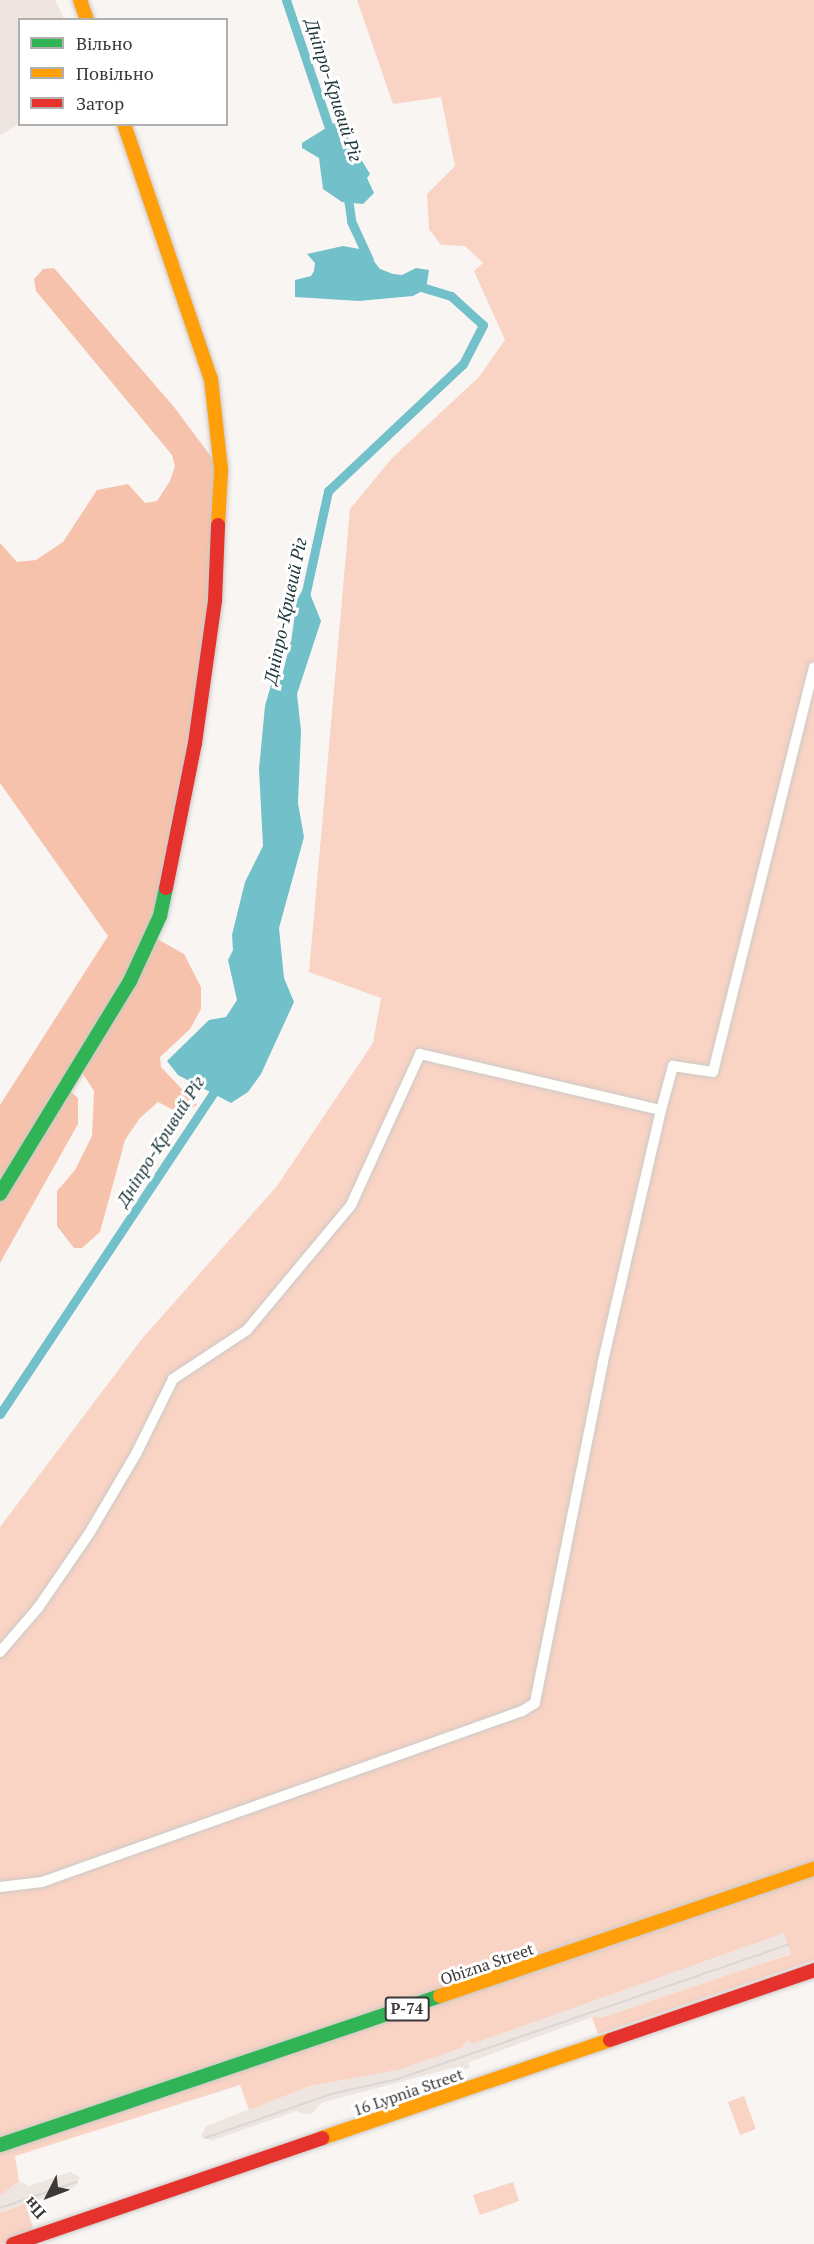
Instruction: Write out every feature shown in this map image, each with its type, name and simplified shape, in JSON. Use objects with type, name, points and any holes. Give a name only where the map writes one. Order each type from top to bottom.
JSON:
[{"type":"main road","points":[[80,0],[86,18]]},
{"type":"main road","points":[[0,1194],[130,981],[160,916],[195,743],[215,601],[221,470],[211,379],[125,126]]},
{"type":"main road","name":"Obizna Street","points":[[0,2145],[814,1869]]},
{"type":"main road","name":"16 Lypnia Street","points":[[13,2244],[814,1970]]},
{"type":"street","points":[[0,1887],[42,1882],[522,1711],[535,1703],[596,1394],[661,1110],[673,1066],[713,1072],[814,667]]},
{"type":"street","points":[[0,1652],[38,1608],[90,1533],[136,1454],[172,1379],[247,1330],[351,1205],[420,1054],[661,1110]]},
{"type":"shaded area","points":[[0,0],[55,0],[64,18],[18,18],[18,125],[0,135]]},
{"type":"shaded area","points":[[357,0],[814,0],[814,1960],[598,2034],[592,2018],[595,2016],[601,2018],[791,1954],[784,1933],[472,2044],[468,2040],[461,2048],[398,2070],[310,2086],[249,2110],[240,2085],[15,2156],[19,2181],[0,2196],[0,1527],[141,1340],[277,1186],[373,1043],[381,998],[309,972],[350,509],[393,457],[479,377],[505,340],[474,271],[483,263],[465,246],[441,245],[429,229],[427,194],[455,166],[441,97],[393,104]]},
{"type":"shaded area","points":[[54,268],[174,407],[221,470],[215,601],[152,936],[184,954],[201,987],[201,1009],[190,1029],[160,1057],[161,1067],[197,1105],[181,1114],[158,1102],[140,1118],[125,1140],[100,1232],[82,1248],[74,1248],[57,1226],[57,1191],[75,1170],[92,1136],[94,1091],[78,1066],[65,1087],[78,1098],[78,1124],[0,1263],[0,1105],[108,936],[0,783],[0,543],[17,562],[36,560],[63,542],[97,490],[128,484],[145,503],[157,501],[170,481],[175,466],[172,455],[36,291],[34,279],[43,269]]},
{"type":"shaded area","points":[[784,1932],[791,1953],[714,1982],[601,2018],[595,2016],[469,2062],[469,2068],[457,2071],[452,2068],[321,2103],[313,2113],[303,2114],[297,2111],[211,2141],[201,2136],[206,2126],[310,2086],[398,2070],[461,2048],[468,2040],[472,2044]]},
{"type":"shaded area","points":[[744,2096],[756,2129],[740,2135],[728,2102]]},
{"type":"shaded area","points":[[70,2172],[80,2177],[75,2187],[0,2213],[0,2196],[12,2184],[19,2181],[29,2186]]},
{"type":"shaded area","points":[[513,2182],[519,2201],[480,2215],[473,2195]]},
{"type":"shaded area","points":[[25,2204],[36,2236],[0,2244],[0,2213]]},
{"type":"water","points":[[334,123],[345,133],[370,174],[367,178],[374,193],[363,204],[342,202],[323,189],[319,158],[302,148],[302,143]]},
{"type":"water","points":[[343,246],[365,250],[380,269],[393,274],[402,275],[416,268],[429,270],[426,289],[413,296],[359,301],[295,297],[295,280],[311,276],[314,271],[315,263],[307,254]]},
{"type":"water","points":[[303,589],[310,594],[321,621],[297,694],[301,731],[298,803],[304,837],[279,928],[284,978],[294,1002],[261,1074],[248,1092],[231,1103],[178,1075],[167,1061],[209,1020],[226,1017],[237,1000],[228,960],[233,950],[232,935],[245,882],[263,846],[259,769],[265,706],[271,685],[287,670],[297,600]]},
{"type":"waterway","name":"Дніпро-Кривий Ріг","points":[[286,0],[332,137]]},
{"type":"waterway","name":"Дніпро-Кривий Ріг","points":[[347,191],[351,221],[369,260]]},
{"type":"waterway","name":"Дніпро-Кривий Ріг","points":[[304,601],[328,491],[463,364],[483,325],[451,296],[414,285]]},
{"type":"waterway","name":"Дніпро-Кривий Ріг","points":[[285,680],[294,644]]},
{"type":"waterway","name":"Дніпро-Кривий Ріг","points":[[0,1414],[218,1086]]},
{"type":"tram line","points":[[205,2138],[331,2094],[398,2079],[788,1945]]},
{"type":"tram line","points":[[0,2208],[77,2182]]},
{"type":"traffic: fast","points":[[0,1194],[130,981],[160,916],[166,888]]},
{"type":"traffic: fast","points":[[0,2145],[440,1996]]},
{"type":"traffic: slow","points":[[80,0],[86,18]]},
{"type":"traffic: slow","points":[[125,126],[211,379],[221,470],[218,525]]},
{"type":"traffic: slow","points":[[440,1996],[814,1869]]},
{"type":"traffic: slow","points":[[322,2138],[610,2040]]},
{"type":"traffic: jam","points":[[166,888],[195,743],[215,601],[218,525]]},
{"type":"traffic: jam","points":[[610,2040],[814,1970]]},
{"type":"traffic: jam","points":[[13,2244],[322,2138]]}]
